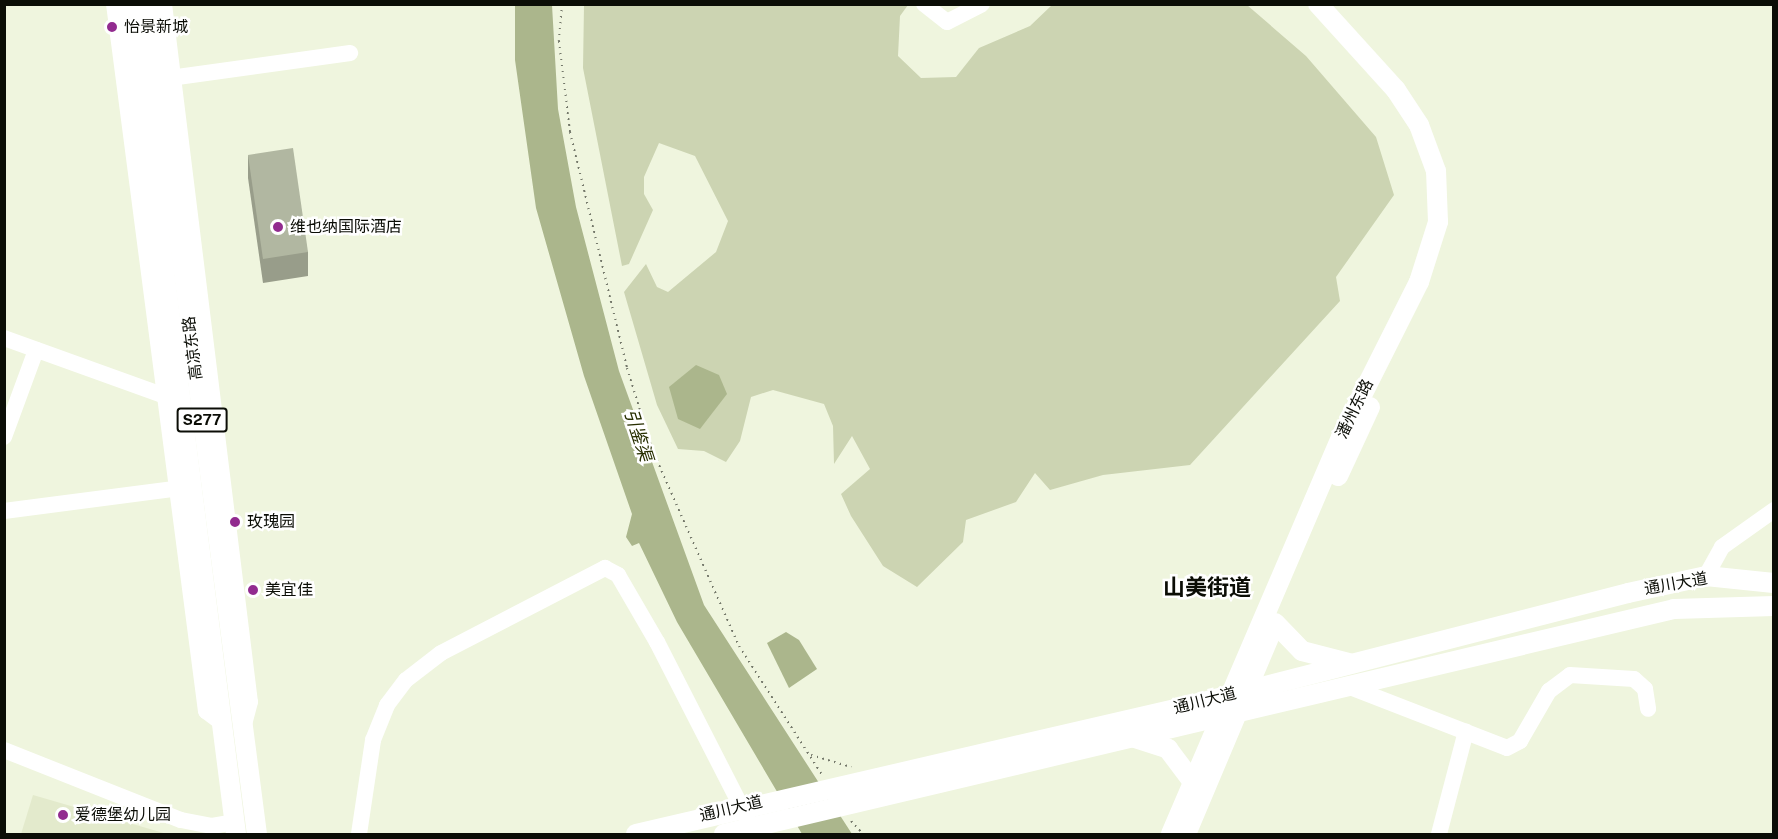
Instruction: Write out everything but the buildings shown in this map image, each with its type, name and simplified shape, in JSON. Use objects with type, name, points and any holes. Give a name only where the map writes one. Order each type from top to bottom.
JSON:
[{"type":"main road","name":"高凉东路","points":[[149,4],[166,78],[191,398],[186,488],[222,724],[239,789],[257,834]]},
{"type":"main road","name":"潘州东路","points":[[1186,834],[1234,704],[1341,437],[1419,282],[1438,222],[1436,171],[1419,124],[1396,90],[1318,4]]},
{"type":"main road","name":"潘州东路","points":[[1248,691],[1275,623],[1438,265],[1453,211],[1450,170],[1427,114],[1333,4]]},
{"type":"main road","name":"高凉东路","points":[[122,10],[152,221],[191,398],[215,461],[241,732],[235,828]]},
{"type":"main road","name":"通川大道","points":[[1234,704],[1248,691],[1706,576],[1773,583]]},
{"type":"main road","name":"通川大道","points":[[636,834],[766,801],[854,775],[1234,704],[1350,687],[1674,609],[1773,606]]},
{"type":"main road","points":[[1275,623],[1302,651],[1355,665]]},
{"type":"main road","points":[[1388,655],[1395,675]]},
{"type":"main road","name":"潘州东路","points":[[1170,834],[1218,716],[1234,704]]},
{"type":"main road","name":"通川大道","points":[[724,834],[1218,716]]},
{"type":"main road","points":[[1132,737],[1168,749],[1192,781]]},
{"type":"street","points":[[164,4],[166,78],[350,53]]},
{"type":"street","points":[[924,4],[947,22],[982,4]]},
{"type":"street","points":[[4,339],[191,398]]},
{"type":"street","points":[[4,437],[36,350]]},
{"type":"street","points":[[4,511],[186,488]]},
{"type":"street","points":[[1706,576],[1722,547],[1773,510]]},
{"type":"street","points":[[359,834],[373,740],[387,705],[406,680],[441,653],[605,568],[614,570],[629,594],[744,806],[750,827]]},
{"type":"street","points":[[1350,687],[1514,747],[1549,691],[1570,675],[1634,679],[1645,689],[1648,709]]},
{"type":"street","points":[[1439,834],[1466,731]]},
{"type":"street","points":[[4,750],[181,820],[235,828]]},
{"type":"path","points":[[562,4],[559,41],[570,132],[627,368],[652,448],[739,646],[825,780]]},
{"type":"path","points":[[809,754],[854,775]]},
{"type":"path","points":[[848,817],[863,834]]},
{"type":"shaded area","points":[[584,5],[908,5],[900,16],[898,56],[921,78],[956,77],[979,48],[1030,26],[1052,5],[1247,5],[1306,56],[1376,137],[1394,195],[1336,277],[1340,301],[1190,465],[1103,475],[1050,490],[1035,473],[1016,502],[966,520],[963,542],[917,587],[883,566],[851,516],[841,494],[870,469],[852,436],[834,464],[833,426],[824,404],[773,390],[751,397],[740,441],[726,462],[704,451],[678,449],[657,405],[624,292],[646,264],[657,287],[668,292],[716,252],[728,221],[695,156],[659,143],[644,177],[644,194],[653,210],[629,264],[622,266],[583,68]]},
{"type":"shaded area","name":"爱德堡幼儿园","points":[[33,795],[167,834],[21,834]]},
{"type":"water","name":"引鉴渠","points":[[515,5],[552,5],[558,109],[576,207],[619,371],[704,605],[852,834],[802,834],[677,622],[639,543],[632,546],[626,537],[632,514],[584,376],[536,208],[515,60]]},
{"type":"water","points":[[696,365],[719,375],[727,394],[700,429],[678,419],[669,387]]},
{"type":"water","points":[[786,632],[799,640],[817,669],[789,688],[767,643]]},
{"type":"place","name":"怡景新城","points":[[112,27]]},
{"type":"place","name":"维也纳国际酒店","points":[[278,227]]},
{"type":"place","name":"玫瑰园","points":[[235,522]]},
{"type":"place","name":"美宜佳","points":[[253,590]]},
{"type":"place","name":"爱德堡幼儿园","points":[[63,815]]},
{"type":"district","name":"山美街道","points":[[1207,588]]}]
